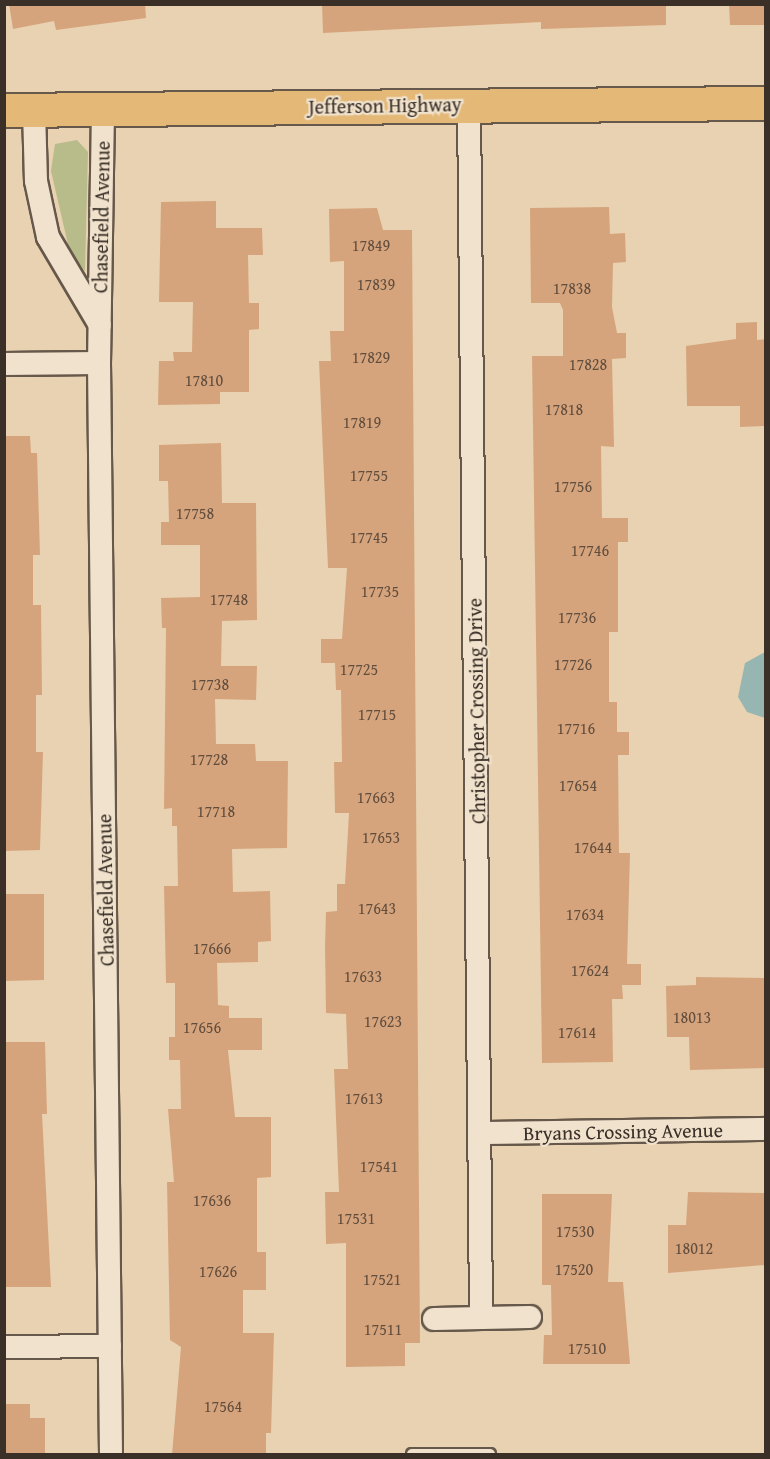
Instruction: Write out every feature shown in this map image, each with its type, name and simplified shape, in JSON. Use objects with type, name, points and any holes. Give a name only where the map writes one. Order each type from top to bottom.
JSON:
[{"type":"main road","name":"Jefferson Highway","points":[[19,110],[765,103]]},
{"type":"street","name":"Christopher Crossing Drive","points":[[469,104],[482,1318]]},
{"type":"street","name":"Chasefield Avenue","points":[[103,109],[99,363],[111,1455]]},
{"type":"street","name":"Chasefield Avenue","points":[[19,110],[48,237],[100,325]]},
{"type":"street","points":[[4,364],[99,363]]},
{"type":"street","name":"Bryans Crossing Avenue","points":[[480,1133],[765,1129]]},
{"type":"street","points":[[435,1318],[530,1317]]},
{"type":"street","points":[[4,1347],[110,1346]]},
{"type":"lane","points":[[412,1455],[490,1455]]},
{"type":"green space","points":[[77,140],[88,152],[85,271],[70,253],[51,171],[55,144]]},
{"type":"water","points":[[765,652],[765,718],[747,712],[738,697],[745,663]]},
{"type":"building","points":[[9,4],[145,4],[146,18],[56,30],[54,21],[13,29]]},
{"type":"building","points":[[322,4],[666,4],[666,25],[541,29],[541,22],[323,33]]},
{"type":"building","points":[[729,4],[765,4],[765,25],[730,25]]},
{"type":"building","points":[[216,201],[216,228],[262,228],[263,255],[248,255],[249,303],[259,303],[259,329],[249,330],[249,392],[220,392],[220,404],[158,405],[159,361],[174,361],[173,352],[192,352],[193,302],[159,302],[161,202]]},
{"type":"building","points":[[609,207],[610,234],[625,233],[626,262],[613,263],[612,307],[617,333],[626,333],[626,358],[612,359],[614,447],[601,446],[602,518],[628,518],[628,542],[618,542],[618,632],[609,632],[609,702],[617,702],[617,732],[629,732],[629,755],[618,755],[619,853],[630,853],[627,964],[641,964],[641,985],[622,985],[623,999],[612,999],[613,1062],[542,1063],[532,356],[563,356],[563,310],[560,303],[531,303],[530,208]]},
{"type":"building","points":[[377,208],[383,230],[412,230],[420,1343],[405,1343],[405,1366],[346,1367],[346,1243],[326,1244],[325,1192],[339,1192],[334,1069],[348,1069],[346,1014],[326,1013],[325,947],[326,912],[337,911],[337,884],[345,884],[349,813],[335,813],[334,762],[342,762],[341,690],[336,690],[335,663],[321,663],[321,639],[342,639],[347,568],[328,568],[319,361],[331,361],[330,331],[344,331],[344,261],[330,262],[329,209]]},
{"type":"building","points":[[757,322],[757,340],[765,339],[765,426],[740,427],[740,406],[687,406],[686,346],[736,339],[736,323]]},
{"type":"building","points":[[4,436],[30,436],[31,453],[37,453],[40,555],[33,555],[33,605],[41,605],[42,695],[36,695],[36,752],[43,752],[40,850],[4,851]]},
{"type":"building","points":[[221,443],[222,503],[256,503],[257,620],[222,621],[221,666],[257,666],[256,700],[215,699],[216,744],[255,744],[256,761],[288,761],[287,848],[232,849],[233,892],[270,891],[271,941],[258,942],[258,962],[217,963],[218,1005],[229,1006],[229,1018],[262,1018],[262,1050],[228,1050],[235,1117],[271,1117],[271,1177],[257,1178],[257,1252],[266,1252],[266,1290],[243,1290],[243,1333],[274,1333],[271,1433],[266,1433],[266,1455],[172,1455],[181,1347],[170,1340],[167,1182],[174,1182],[168,1109],[181,1109],[180,1060],[169,1060],[169,1037],[175,1037],[175,983],[166,983],[164,886],[178,886],[177,826],[172,826],[172,808],[164,809],[166,628],[162,628],[161,598],[200,597],[200,545],[161,545],[161,522],[169,522],[168,481],[159,481],[159,445]]},
{"type":"building","points":[[4,894],[44,894],[44,980],[4,981]]},
{"type":"building","points":[[696,977],[765,978],[765,1068],[690,1070],[689,1037],[667,1037],[666,986],[696,985]]},
{"type":"building","points":[[4,1042],[45,1042],[47,1114],[42,1114],[51,1287],[4,1287]]},
{"type":"building","points":[[688,1192],[765,1193],[765,1265],[668,1273],[668,1225],[686,1225]]},
{"type":"building","points":[[542,1194],[612,1194],[608,1282],[623,1282],[630,1364],[543,1364],[544,1335],[552,1335],[551,1285],[542,1285]]},
{"type":"building","points":[[4,1404],[30,1404],[30,1418],[45,1418],[45,1455],[4,1455]]}]
